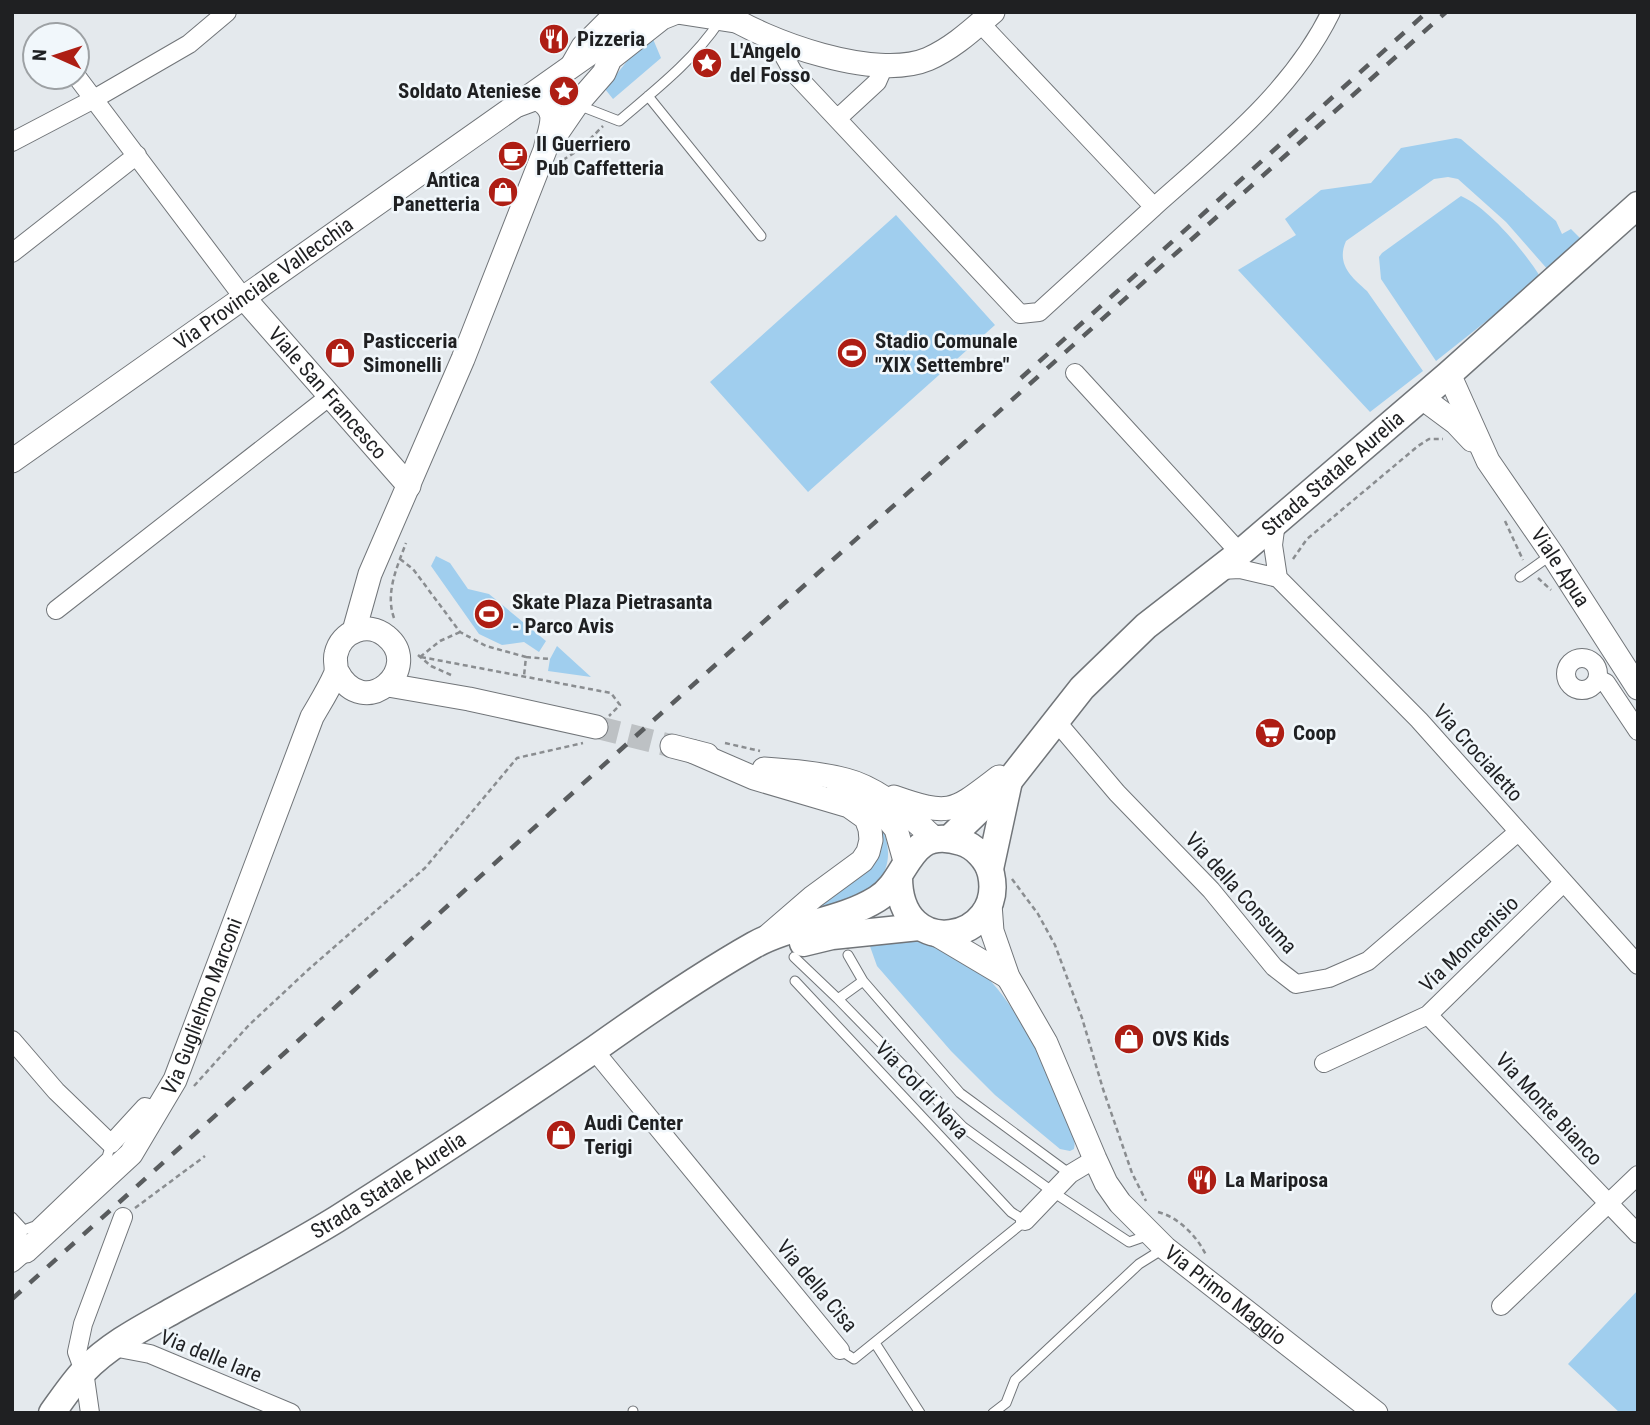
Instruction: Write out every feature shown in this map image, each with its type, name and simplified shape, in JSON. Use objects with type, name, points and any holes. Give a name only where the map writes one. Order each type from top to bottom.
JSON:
[{"type":"main road","name":"Strada Statale Aurelia","points":[[943,839],[1009,781],[1083,688],[1146,626],[1240,553],[1449,374],[1638,205]]},
{"type":"main road","name":"Strada Statale Aurelia","points":[[999,871],[1009,781]]},
{"type":"main road","points":[[943,839],[966,843],[999,871],[990,904],[976,923],[957,933],[926,930],[906,913],[899,896],[902,869],[919,847],[943,839]]},
{"type":"main road","name":"Strada Statale Aurelia","points":[[51,1413],[84,1371],[123,1339],[334,1221],[729,959],[763,940],[880,898],[902,869]]},
{"type":"main road","name":"Strada Statale Aurelia","points":[[729,959],[832,936],[926,930]]},
{"type":"street","points":[[12,142],[94,99],[189,44],[227,12]]},
{"type":"street","points":[[593,85],[571,67],[581,45],[614,12]]},
{"type":"street","name":"Via Provinciale Vallecchia","points":[[12,461],[609,40],[639,12]]},
{"type":"street","points":[[551,157],[577,104],[604,73],[623,40],[649,12]]},
{"type":"street","points":[[610,59],[662,18],[677,12],[726,18],[775,40],[881,74]]},
{"type":"street","points":[[775,40],[793,72],[1020,314],[1039,312],[1242,129],[1307,55],[1331,12]]},
{"type":"street","points":[[838,118],[881,74],[927,60],[961,41],[987,18],[1154,207]]},
{"type":"street","name":"Viale San Francesco","points":[[88,91],[243,297],[409,486]]},
{"type":"street","points":[[514,106],[537,98],[548,105],[553,115],[551,157]]},
{"type":"street","points":[[12,253],[137,155]]},
{"type":"street","name":"Via Guglielmo Marconi","points":[[17,1250],[131,1154],[175,1080],[312,717],[337,671],[336,653],[340,644],[354,631],[370,574],[551,157]]},
{"type":"street","points":[[1075,373],[1240,553]]},
{"type":"street","name":"Viale Apua","points":[[1449,374],[1481,450]]},
{"type":"street","points":[[56,610],[330,396]]},
{"type":"street","name":"Viale Apua","points":[[1421,397],[1457,423],[1481,450],[1638,688]]},
{"type":"street","points":[[1218,570],[1240,569],[1278,578],[1273,545],[1276,522]]},
{"type":"street","points":[[370,574],[395,646],[411,655],[415,674],[469,699]]},
{"type":"street","name":"Via Crocialetto","points":[[1278,578],[1419,720],[1517,832],[1637,962]]},
{"type":"street","points":[[354,631],[388,629]]},
{"type":"street","points":[[388,685],[398,667],[411,655]]},
{"type":"street","points":[[337,671],[341,679],[354,690],[371,692],[388,685],[469,699],[596,729]]},
{"type":"street","points":[[1598,679],[1605,683],[1638,731]]},
{"type":"street","points":[[312,717],[354,690]]},
{"type":"street","name":"Via della Consuma","points":[[1056,721],[1116,793],[1211,890],[1274,967],[1296,984],[1329,978],[1368,961],[1517,832]]},
{"type":"street","points":[[763,940],[813,897],[862,862],[868,852],[870,829],[866,818],[849,806],[754,778],[683,749],[764,769],[874,802],[896,829],[902,869]]},
{"type":"street","name":"Strada Statale Aurelia","points":[[869,789],[907,802],[944,810],[969,801],[1034,750]]},
{"type":"street","points":[[764,769],[805,772],[847,780],[869,789],[943,839]]},
{"type":"street","name":"Via Moncenisio","points":[[1324,1063],[1428,1015],[1563,883]]},
{"type":"street","name":"Via Primo Maggio","points":[[990,904],[992,931],[1008,977],[1046,1044],[1095,1159],[1120,1203],[1158,1241],[1376,1413]]},
{"type":"street","name":"Via Primo Maggio","points":[[926,930],[1008,977]]},
{"type":"street","name":"Via Monte Bianco","points":[[1428,1015],[1638,1234]]},
{"type":"street","points":[[12,1040],[55,1091],[111,1144],[145,1107],[157,1111]]},
{"type":"street","name":"Via della Cisa","points":[[593,1049],[840,1350]]},
{"type":"street","points":[[1070,1174],[1095,1159]]},
{"type":"street","name":"Via della Cisa","points":[[1025,1221],[1070,1174]]},
{"type":"street","points":[[1501,1306],[1638,1175]]},
{"type":"street","points":[[90,1413],[84,1371],[77,1352],[83,1324],[123,1217]]},
{"type":"street","name":"Via delle Iare","points":[[113,1347],[150,1354],[291,1413]]},
{"type":"lane","points":[[577,104],[619,121],[685,61],[726,18]]},
{"type":"lane","points":[[648,96],[761,236]]},
{"type":"lane","points":[[1525,574],[1552,554]]},
{"type":"lane","points":[[848,956],[863,981],[960,1093],[1070,1174]]},
{"type":"lane","points":[[794,957],[962,1127],[1129,1242],[1158,1241]]},
{"type":"lane","name":"Via Col di Nava","points":[[795,981],[1011,1212],[1025,1221]]},
{"type":"lane","points":[[838,999],[863,981]]},
{"type":"lane","points":[[12,1217],[24,1230],[35,1226],[107,1157],[111,1144]]},
{"type":"lane","name":"Via della Cisa","points":[[840,1350],[854,1359],[1025,1221]]},
{"type":"lane","points":[[993,1413],[1006,1403],[1015,1380],[1139,1264],[1158,1241]]},
{"type":"lane","points":[[875,1343],[920,1413]]},
{"type":"path","points":[[551,157],[580,149],[610,118]]},
{"type":"path","points":[[1278,578],[1307,540],[1418,446],[1429,439],[1439,438],[1451,442]]},
{"type":"path","points":[[1501,513],[1525,574],[1559,596]]},
{"type":"path","points":[[388,629],[391,594],[409,535]]},
{"type":"path","points":[[400,559],[413,569],[460,632],[486,646],[526,657],[550,659]]},
{"type":"path","points":[[411,655],[460,632]]},
{"type":"path","points":[[411,655],[452,676]]},
{"type":"path","points":[[192,1088],[249,1026],[309,969],[425,868],[517,758],[581,745],[620,705],[611,693],[411,655]]},
{"type":"path","points":[[524,676],[526,657]]},
{"type":"path","points":[[999,871],[1038,914],[1055,945],[1082,1018],[1102,1088],[1132,1173],[1147,1204]]},
{"type":"path","points":[[123,1217],[205,1156]]},
{"type":"path","points":[[1157,1212],[1170,1215],[1187,1230],[1202,1245],[1208,1257]]},
{"type":"shaded area","points":[[653,39],[661,58],[613,99],[605,89],[631,56]]},
{"type":"shaded area","points":[[1461,139],[1556,221],[1562,234],[1571,229],[1584,242],[1549,271],[1506,222],[1458,179],[1448,177],[1434,179],[1346,241],[1343,257],[1347,269],[1367,291],[1423,371],[1370,412],[1238,270],[1296,235],[1285,219],[1321,190],[1371,183],[1401,148]]},
{"type":"shaded area","points":[[1461,196],[1494,220],[1526,256],[1541,278],[1436,361],[1381,279],[1379,257]]},
{"type":"shaded area","name":"Stadio Comunale \"XIX Settembre\"","points":[[896,215],[995,325],[808,492],[710,382]]},
{"type":"shaded area","name":"Skate Plaza Pietrasanta - Parco Avis","points":[[436,556],[450,563],[468,589],[489,594],[546,641],[539,652],[524,642],[502,645],[479,634],[431,566]]},
{"type":"shaded area","points":[[557,646],[591,677],[548,671],[550,659]]},
{"type":"shaded area","points":[[881,826],[888,851],[884,872],[879,881],[861,897],[849,903],[821,908],[820,906]]},
{"type":"shaded area","points":[[887,937],[954,952],[988,978],[1014,1012],[1036,1050],[1072,1129],[1074,1149],[1060,1149],[995,1095],[951,1051],[877,966],[867,938]]},
{"type":"shaded area","points":[[1638,1290],[1638,1413],[1620,1413],[1568,1364]]},
{"type":"tunnel","points":[[596,727],[672,746]]},
{"type":"railway","points":[[1021,378],[1427,12]]},
{"type":"railway","points":[[12,1299],[628,743],[1446,12]]},
{"type":"place","name":"Pizzeria","points":[[554,39]]},
{"type":"place","name":"L'Angelo del Fosso","points":[[707,63]]},
{"type":"place","name":"Soldato Ateniese","points":[[564,91]]},
{"type":"place","name":"Il Guerriero Pub Caffetteria","points":[[513,156]]},
{"type":"place","name":"Antica Panetteria","points":[[503,192]]},
{"type":"place","name":"Pasticceria Simonelli","points":[[340,353]]},
{"type":"place","name":"Stadio Comunale \"XIX Settembre\"","points":[[852,353]]},
{"type":"place","name":"Skate Plaza Pietrasanta - Parco Avis","points":[[489,614]]},
{"type":"place","name":"Coop","points":[[1270,733]]},
{"type":"place","name":"OVS Kids","points":[[1129,1039]]},
{"type":"place","name":"Audi Center Terigi","points":[[561,1135]]},
{"type":"place","name":"La Mariposa","points":[[1202,1180]]}]
